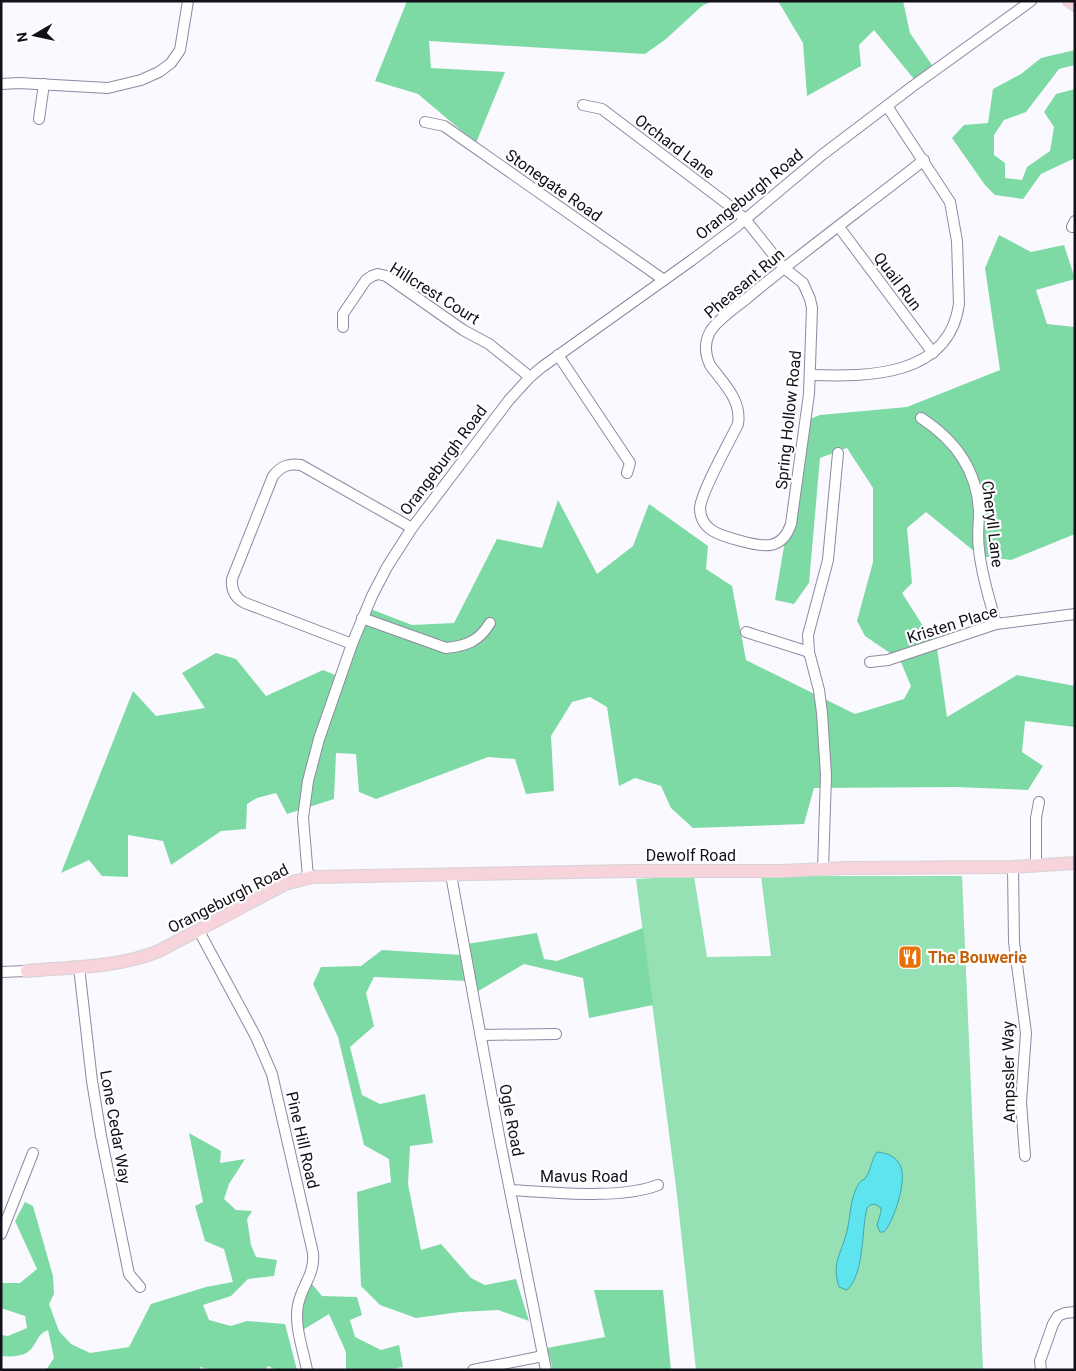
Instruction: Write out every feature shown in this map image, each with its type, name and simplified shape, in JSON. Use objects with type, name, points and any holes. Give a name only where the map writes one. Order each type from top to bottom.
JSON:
[{"type":"main road","points":[[1070,1],[1075,5]]},
{"type":"main road","name":"Dewolf Road","points":[[308,877],[1013,867],[1075,863]]},
{"type":"main road","name":"Orangeburgh Road","points":[[26,971],[113,964],[144,957],[285,884],[308,877]]},
{"type":"street","points":[[1,84],[19,82],[108,88],[141,80],[159,72],[171,63],[180,50],[188,1]]},
{"type":"street","name":"Orangeburgh Road","points":[[308,877],[303,818],[308,781],[319,739],[362,618],[386,567],[412,528],[509,400],[530,376],[746,219],[822,155],[1031,1]]},
{"type":"street","points":[[39,120],[44,84]]},
{"type":"street","name":"Orchard Lane","points":[[583,105],[602,109],[746,219]]},
{"type":"street","points":[[810,375],[842,376],[872,374],[912,364],[933,353],[950,334],[958,314],[958,255],[950,202],[887,106]]},
{"type":"street","name":"Stonegate Road","points":[[425,122],[444,126],[664,280]]},
{"type":"street","name":"Pheasant Run","points":[[737,540],[711,530],[702,519],[701,512],[702,498],[740,417],[738,404],[707,359],[706,345],[710,331],[784,268],[924,160]]},
{"type":"street","name":"Spring Hollow Road","points":[[737,540],[766,546],[780,541],[789,530],[808,403],[812,308],[803,283],[784,268],[746,219]]},
{"type":"street","name":"Quail Run","points":[[839,227],[933,353]]},
{"type":"street","name":"Hillcrest Court","points":[[343,327],[343,314],[366,280],[378,274],[386,276],[463,330],[489,344],[530,376]]},
{"type":"street","points":[[558,355],[630,463],[627,473]]},
{"type":"street","name":"Cheryll Lane","points":[[921,418],[946,436],[964,459],[970,471],[978,499],[980,561],[996,624]]},
{"type":"street","points":[[824,869],[826,775],[822,713],[819,690],[809,652],[808,635],[828,560],[838,454]]},
{"type":"street","points":[[352,644],[245,603],[235,596],[232,590],[232,578],[273,476],[282,466],[301,465],[412,528]]},
{"type":"street","name":"Kristen Place","points":[[870,662],[888,660],[996,624],[1075,614]]},
{"type":"street","points":[[362,618],[446,648],[461,647],[482,635],[490,623]]},
{"type":"street","points":[[746,632],[809,652]]},
{"type":"street","points":[[1036,866],[1036,818],[1039,802]]},
{"type":"street","name":"Ampssler Way","points":[[1013,867],[1014,942],[1026,1034],[1021,1102],[1025,1156]]},
{"type":"street","name":"Ogle Road","points":[[451,875],[546,1370]]},
{"type":"street","name":"Pine Hill Road","points":[[199,930],[256,1037],[266,1058],[277,1092],[314,1253],[313,1269],[300,1296],[297,1316],[307,1370]]},
{"type":"street","name":"Lone Cedar Way","points":[[80,967],[92,1081],[104,1156],[129,1274],[140,1287]]},
{"type":"street","points":[[1,972],[26,971]]},
{"type":"street","points":[[481,1035],[556,1034]]},
{"type":"street","points":[[1,1234],[33,1153]]},
{"type":"street","name":"Mavus Road","points":[[510,1190],[596,1193],[645,1190],[658,1185]]},
{"type":"street","points":[[1041,1370],[1040,1362],[1053,1324],[1058,1316],[1075,1312]]},
{"type":"street","points":[[473,1370],[543,1356]]},
{"type":"green space","points":[[407,1],[712,1],[702,6],[666,39],[645,54],[429,41],[431,68],[505,72],[476,143],[418,94],[375,81]]},
{"type":"green space","points":[[778,1],[903,1],[910,33],[936,71],[918,84],[874,30],[859,45],[861,66],[807,96],[803,43]]},
{"type":"green space","points":[[1075,50],[1075,65],[1059,69],[1026,112],[1004,120],[994,135],[994,155],[1005,163],[1005,178],[1022,180],[1027,167],[1050,151],[1054,127],[1044,112],[1056,94],[1075,89],[1075,158],[1041,174],[1023,199],[995,195],[985,185],[952,138],[964,125],[988,123],[993,89],[1021,74],[1041,58]]},
{"type":"green space","points":[[999,235],[1031,252],[1064,245],[1075,279],[1036,290],[1047,324],[1075,327],[1075,534],[1011,560],[980,556],[926,512],[907,528],[912,583],[902,593],[937,648],[947,717],[1017,675],[1075,686],[1075,727],[1025,721],[1022,752],[1043,766],[1028,790],[956,787],[814,788],[804,824],[693,828],[671,808],[661,786],[635,778],[619,786],[607,707],[590,697],[572,702],[551,736],[554,791],[526,794],[515,759],[488,757],[376,799],[359,792],[356,754],[336,753],[334,799],[287,814],[276,793],[257,798],[247,804],[246,829],[221,831],[171,865],[163,841],[128,835],[128,877],[102,876],[89,860],[61,873],[133,691],[156,716],[205,708],[182,673],[216,653],[236,659],[266,696],[323,670],[340,677],[368,608],[412,625],[454,623],[497,539],[542,548],[558,500],[597,574],[633,546],[649,504],[708,546],[706,569],[732,586],[746,660],[855,714],[904,699],[911,686],[900,660],[865,636],[857,621],[873,562],[873,488],[847,448],[820,458],[809,583],[794,604],[775,600],[805,421],[820,415],[907,407],[1000,370],[985,268]]},
{"type":"green space","points":[[694,876],[707,957],[771,956],[761,876],[962,876],[983,1370],[696,1370],[677,1195],[636,879]]},
{"type":"green space","points":[[643,928],[653,1005],[589,1018],[583,978],[524,964],[470,996],[468,981],[374,977],[366,993],[374,1026],[350,1047],[362,1095],[380,1104],[425,1094],[433,1143],[410,1146],[408,1184],[421,1250],[441,1244],[471,1278],[485,1285],[516,1279],[529,1321],[498,1310],[460,1312],[416,1318],[380,1305],[361,1286],[357,1192],[391,1182],[389,1159],[364,1145],[338,1037],[313,984],[321,967],[361,966],[382,950],[462,955],[460,945],[537,933],[544,959],[557,961]]},
{"type":"green space","points":[[189,1133],[221,1151],[220,1163],[245,1159],[229,1184],[224,1199],[236,1210],[252,1211],[247,1219],[251,1245],[256,1257],[277,1260],[274,1276],[248,1279],[231,1296],[203,1305],[209,1320],[231,1326],[247,1321],[285,1324],[297,1370],[276,1370],[268,1366],[265,1370],[213,1370],[200,1367],[199,1370],[46,1370],[54,1358],[48,1330],[40,1336],[26,1353],[14,1356],[1,1356],[1,1335],[8,1336],[27,1328],[25,1316],[1,1308],[1,1283],[20,1283],[37,1269],[15,1221],[25,1202],[33,1206],[53,1276],[54,1294],[49,1304],[59,1331],[71,1344],[90,1353],[129,1347],[151,1304],[206,1287],[233,1282],[224,1249],[205,1241],[195,1206],[203,1202]]},
{"type":"green space","points":[[312,1284],[322,1296],[357,1297],[362,1315],[350,1320],[355,1337],[381,1350],[399,1345],[403,1367],[385,1370],[346,1370],[346,1352],[329,1314],[301,1331],[301,1301]]},
{"type":"green space","points":[[594,1290],[663,1290],[671,1370],[553,1370],[547,1348],[605,1337]]},
{"type":"water","points":[[877,1152],[890,1155],[900,1165],[902,1180],[899,1200],[892,1219],[884,1232],[880,1232],[877,1225],[881,1208],[875,1204],[867,1208],[860,1262],[853,1282],[847,1290],[839,1287],[836,1271],[838,1258],[847,1231],[854,1193],[860,1182],[868,1174]]},
{"type":"place","name":"The Bouwerie","points":[[910,957]]}]
